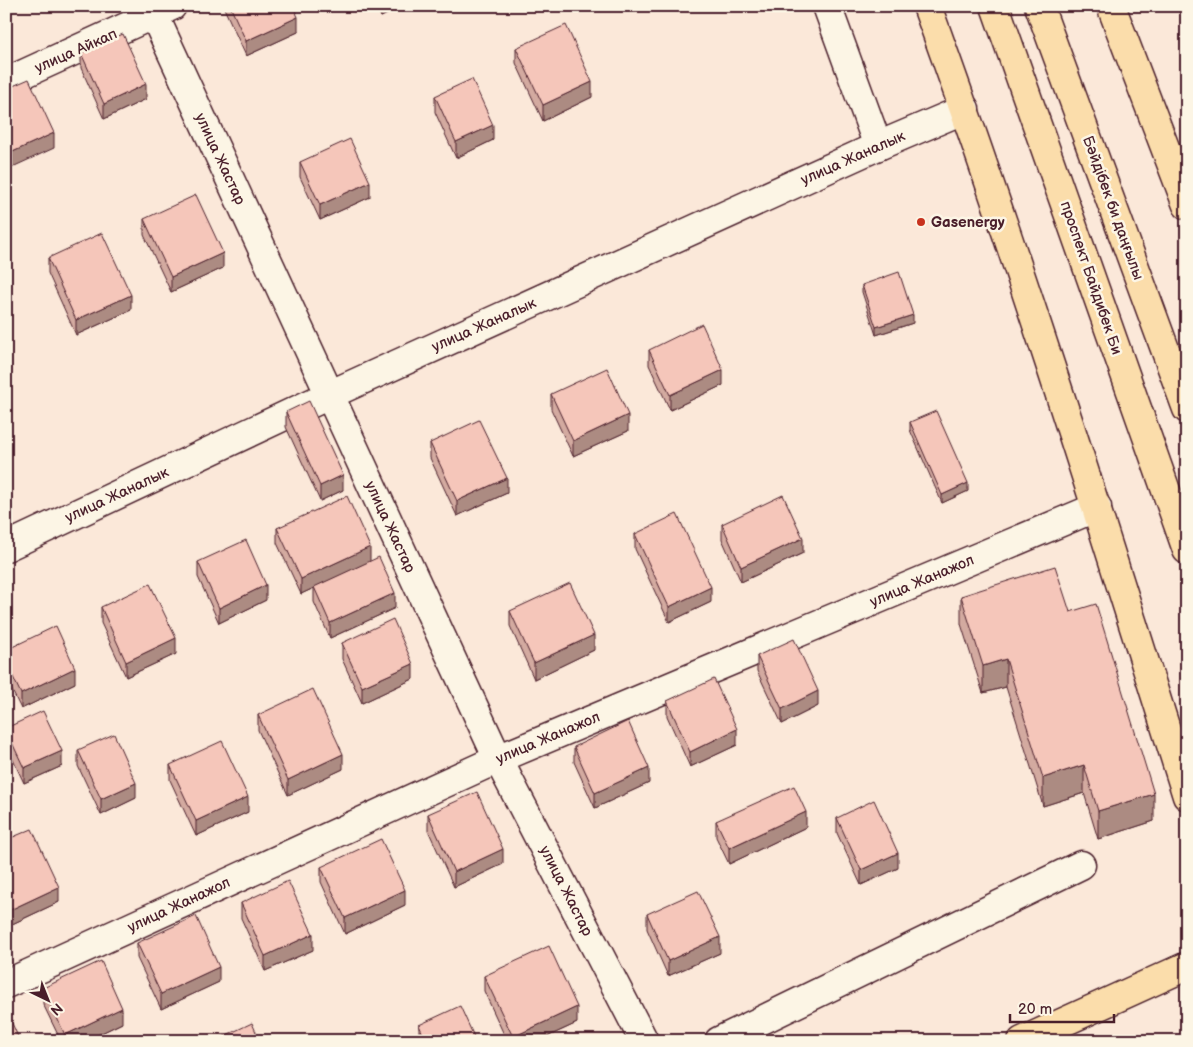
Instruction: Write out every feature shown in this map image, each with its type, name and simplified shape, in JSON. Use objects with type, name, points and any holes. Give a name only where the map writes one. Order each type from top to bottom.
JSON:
[{"type":"main road","points":[[927,6],[965,108],[1097,508],[1187,796]]},
{"type":"main road","name":"проспект Байдибек Би","points":[[994,6],[1187,550]]},
{"type":"main road","name":"Бәйдібек би даңғылы","points":[[1039,6],[1187,409]]},
{"type":"main road","points":[[1111,6],[1187,204]]},
{"type":"main road","points":[[1022,1041],[1187,966]]},
{"type":"street","points":[[827,6],[878,146]]},
{"type":"street","name":"улица Айкап","points":[[6,82],[159,9]]},
{"type":"street","name":"улица Жастар","points":[[159,9],[329,395],[498,759],[644,1041]]},
{"type":"street","name":"улица Жаналык","points":[[6,547],[329,395],[965,108]]},
{"type":"street","name":"улица Жанажол","points":[[6,984],[498,759],[1097,508]]},
{"type":"street","points":[[719,1041],[1081,866]]},
{"type":"building","points":[[230,6],[293,6],[298,17],[246,41]]},
{"type":"building","points":[[566,25],[592,82],[543,105],[516,48]]},
{"type":"building","points":[[123,34],[146,84],[104,104],[81,53]]},
{"type":"building","points":[[29,79],[54,133],[6,155],[6,89]]},
{"type":"building","points":[[472,79],[493,125],[456,142],[435,96]]},
{"type":"building","points":[[350,139],[370,182],[320,205],[300,162]]},
{"type":"building","points":[[196,195],[223,253],[171,277],[144,219]]},
{"type":"building","points":[[102,233],[131,295],[76,320],[48,258]]},
{"type":"building","points":[[899,272],[913,315],[876,327],[862,285]]},
{"type":"building","points":[[702,324],[723,370],[670,395],[649,350]]},
{"type":"building","points":[[607,368],[628,415],[573,441],[551,394]]},
{"type":"building","points":[[309,401],[343,475],[320,486],[286,412]]},
{"type":"building","points":[[936,411],[968,483],[942,495],[910,422]]},
{"type":"building","points":[[479,420],[507,478],[457,501],[430,443]]},
{"type":"building","points":[[783,495],[803,538],[741,567],[722,524]]},
{"type":"building","points":[[347,496],[370,547],[301,579],[277,528]]},
{"type":"building","points":[[677,514],[711,587],[669,607],[635,534]]},
{"type":"building","points":[[246,540],[266,585],[219,608],[198,562]]},
{"type":"building","points":[[379,557],[395,593],[330,623],[314,587]]},
{"type":"building","points":[[1055,566],[1070,612],[1096,604],[1154,794],[1098,811],[1084,765],[1043,778],[1006,659],[983,666],[961,596]]},
{"type":"building","points":[[570,583],[594,635],[534,663],[510,611]]},
{"type":"building","points":[[150,584],[176,638],[126,662],[101,607]]},
{"type":"building","points":[[393,619],[413,664],[362,687],[342,643]]},
{"type":"building","points":[[56,626],[75,668],[21,694],[6,662],[6,650]]},
{"type":"building","points":[[794,639],[818,691],[782,709],[757,656]]},
{"type":"building","points":[[714,679],[737,729],[690,752],[667,701]]},
{"type":"building","points":[[313,689],[343,754],[288,780],[258,715]]},
{"type":"building","points":[[43,711],[62,751],[24,768],[6,728]]},
{"type":"building","points":[[628,721],[649,768],[595,793],[574,747]]},
{"type":"building","points":[[114,734],[136,783],[101,799],[78,750]]},
{"type":"building","points":[[222,741],[248,797],[196,821],[170,765]]},
{"type":"building","points":[[794,786],[806,812],[729,848],[716,821]]},
{"type":"building","points":[[477,792],[503,849],[454,872],[428,814]]},
{"type":"building","points":[[874,800],[898,853],[861,870],[837,818]]},
{"type":"building","points":[[32,829],[59,887],[10,910],[6,901],[6,840]]},
{"type":"building","points":[[381,839],[405,890],[345,918],[321,867]]},
{"type":"building","points":[[288,881],[313,934],[265,956],[241,903]]},
{"type":"building","points":[[698,891],[720,937],[668,961],[647,914]]},
{"type":"building","points":[[196,916],[219,967],[161,994],[137,943]]},
{"type":"building","points":[[549,946],[577,1007],[513,1037],[484,976]]},
{"type":"building","points":[[101,961],[122,1008],[65,1035],[43,988]]},
{"type":"building","points":[[460,1006],[476,1041],[426,1041],[419,1025]]},
{"type":"building","points":[[6,1010],[20,1041],[6,1041]]},
{"type":"building","points":[[252,1023],[260,1041],[216,1041],[216,1040]]},
{"type":"place","name":"Gasenergy","points":[[921,222]]}]
